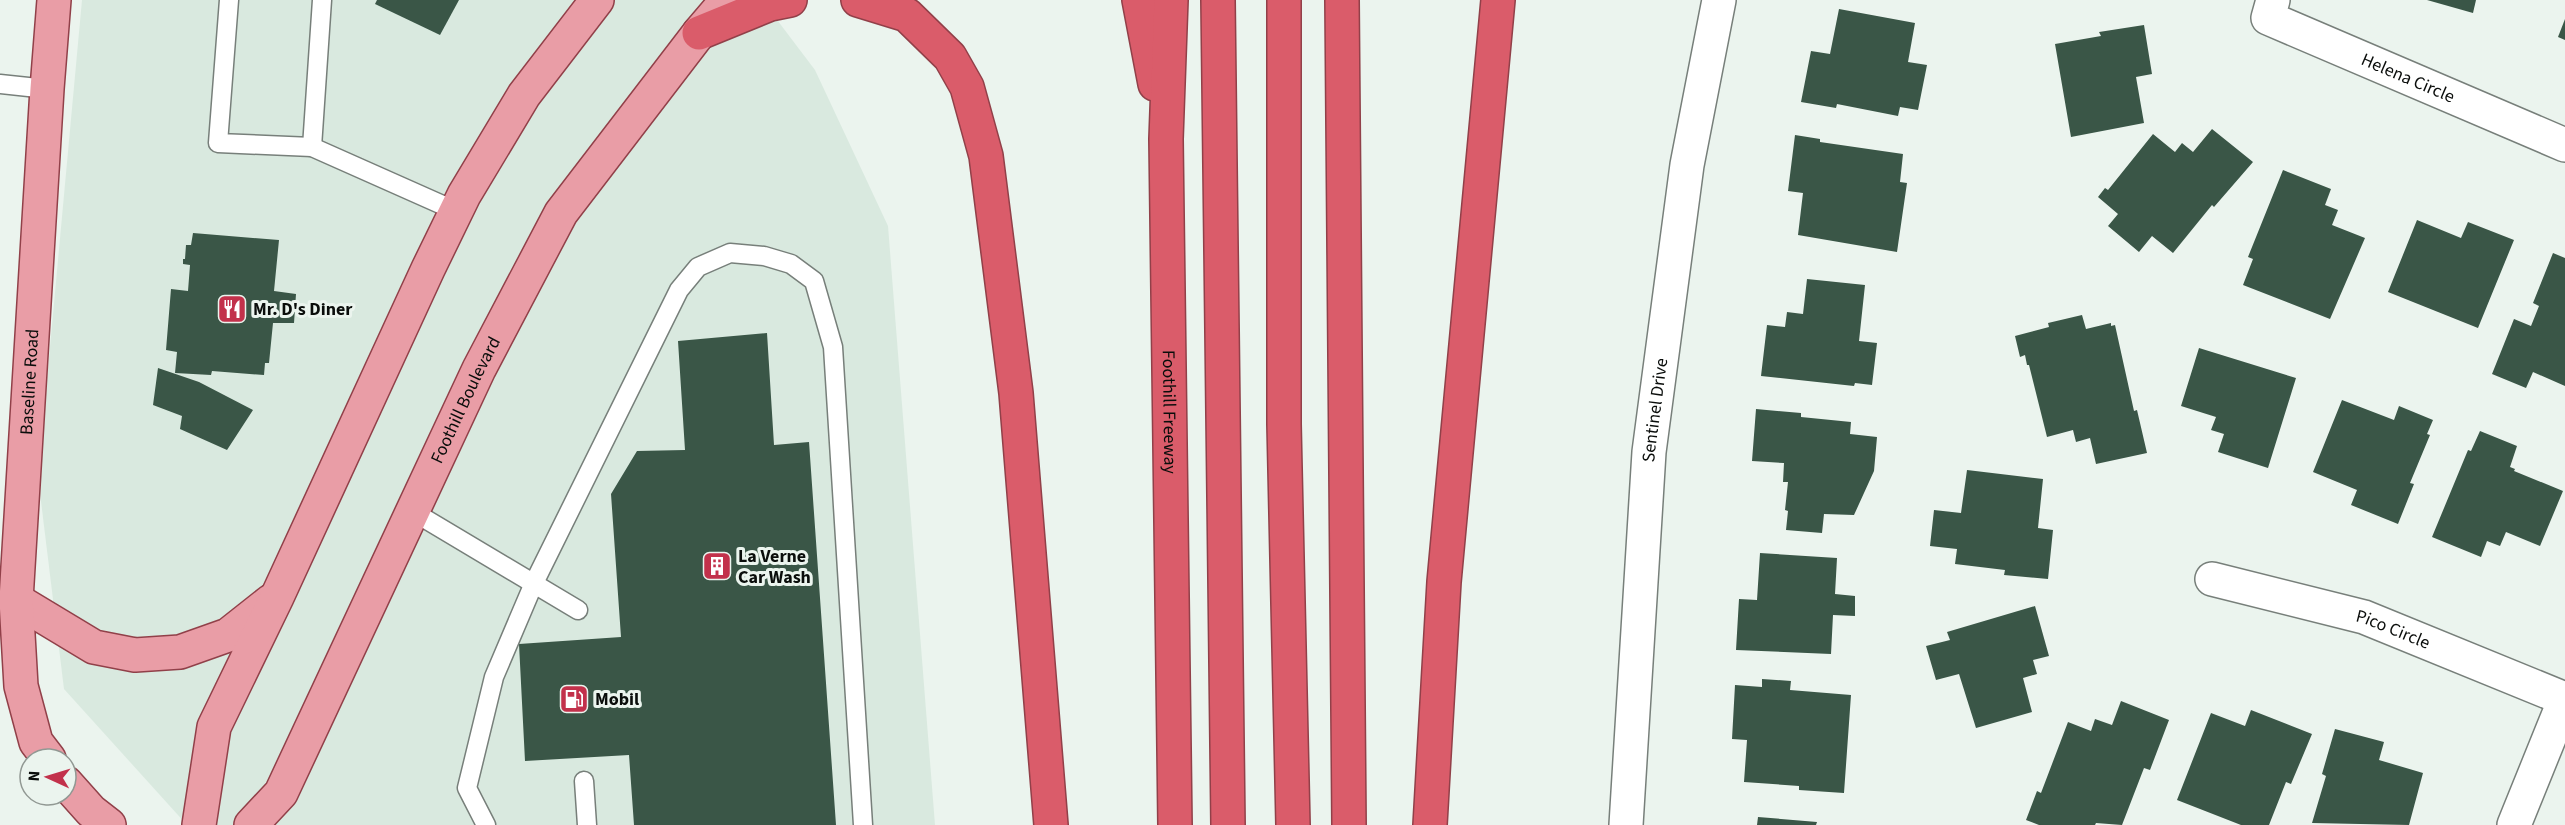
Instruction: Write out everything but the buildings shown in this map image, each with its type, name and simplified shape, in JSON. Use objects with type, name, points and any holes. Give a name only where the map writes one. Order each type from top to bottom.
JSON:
[{"type":"highway","points":[[699,33],[770,4],[790,0]]},
{"type":"highway","points":[[858,0],[907,15],[950,57],[967,87],[986,156],[1016,393],[1051,825]]},
{"type":"highway","points":[[1139,0],[1166,139]]},
{"type":"highway","name":"Foothill Freeway","points":[[1171,0],[1166,139],[1175,825]]},
{"type":"highway","points":[[1218,0],[1228,825]]},
{"type":"highway","points":[[1284,0],[1284,424],[1293,825]]},
{"type":"highway","points":[[1342,0],[1349,825]]},
{"type":"highway","points":[[1430,825],[1444,582],[1498,0]]},
{"type":"main road","name":"Baseline Road","points":[[40,747],[36,742],[21,686],[16,600],[54,0]]},
{"type":"main road","points":[[199,825],[214,727],[277,597],[456,210],[524,95],[597,0]]},
{"type":"main road","name":"Foothill Boulevard","points":[[251,825],[281,793],[479,369],[561,213],[727,0]]},
{"type":"main road","points":[[16,600],[94,647],[135,655],[180,652],[228,635],[277,597]]},
{"type":"main road","points":[[78,796],[91,811],[109,825]]},
{"type":"street","name":"Sentinel Drive","points":[[1626,825],[1649,452],[1687,165],[1719,0]]},
{"type":"street","name":"Helena Circle","points":[[2273,0],[2268,18],[2565,145]]},
{"type":"street","name":"Pico Circle","points":[[2212,579],[2364,617],[2565,699]]},
{"type":"street","points":[[2514,825],[2565,699]]},
{"type":"lane","points":[[229,0],[218,143],[312,147],[456,210]]},
{"type":"lane","points":[[312,147],[322,0]]},
{"type":"lane","points":[[0,84],[47,88]]},
{"type":"lane","points":[[486,825],[467,788],[494,677],[534,583],[679,290],[698,267],[730,254],[764,256],[791,264],[814,281],[834,347],[864,825]]},
{"type":"lane","points":[[412,511],[578,610]]},
{"type":"lane","points":[[584,781],[587,825]]},
{"type":"shaded area","points":[[82,0],[762,0],[815,70],[888,226],[935,825],[187,825],[64,689],[38,477]]},
{"type":"place","name":"Mr. D's Diner","points":[[232,309]]},
{"type":"place","name":"La Verne Car Wash","points":[[717,566]]},
{"type":"place","name":"Mobil","points":[[574,699]]}]
